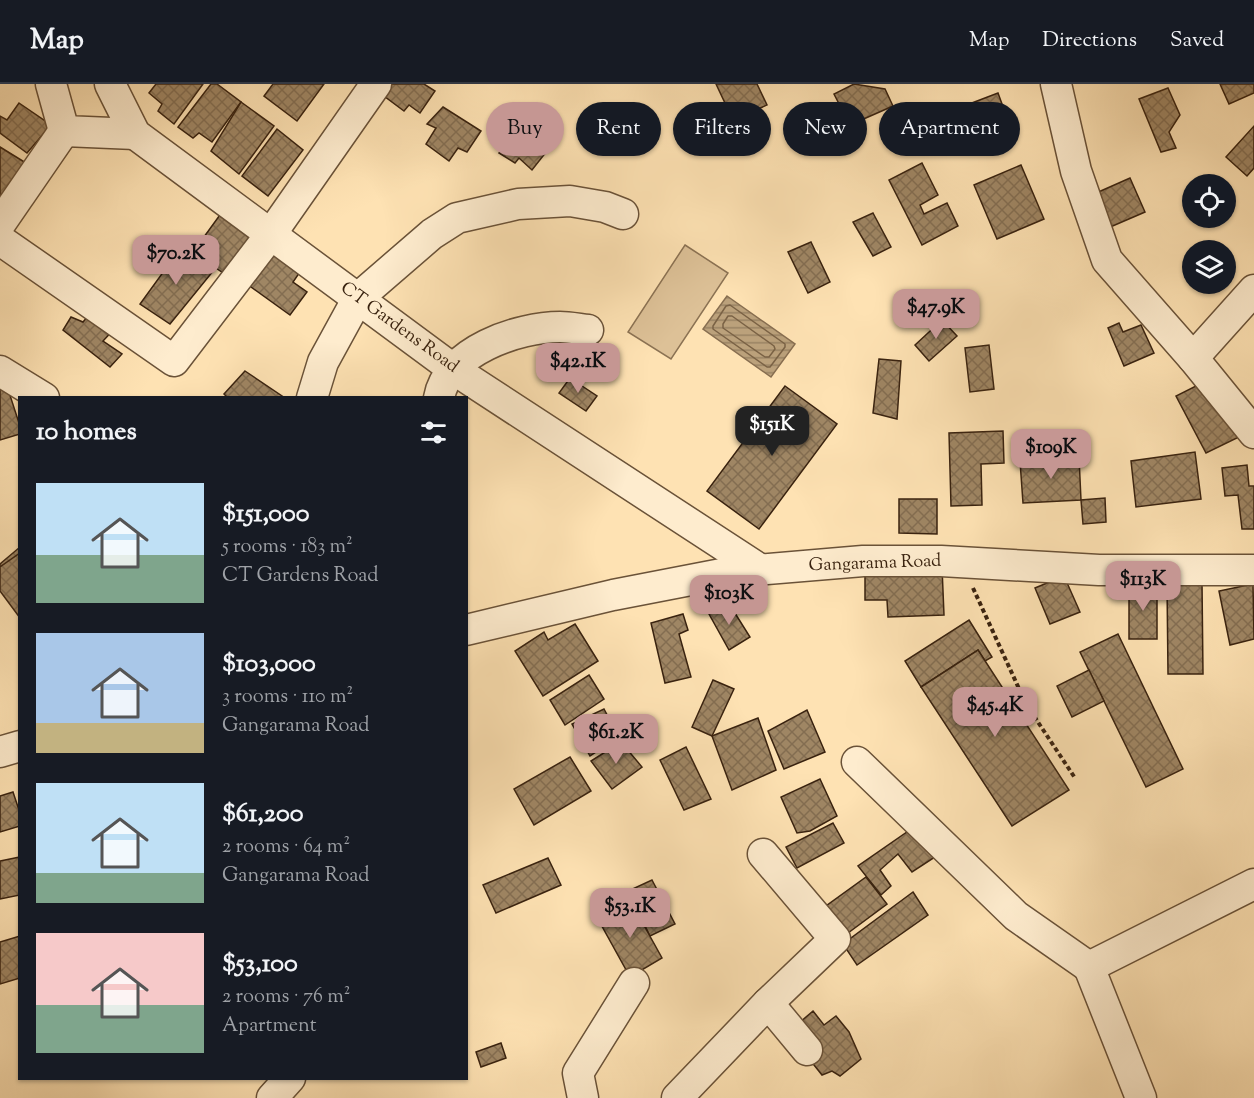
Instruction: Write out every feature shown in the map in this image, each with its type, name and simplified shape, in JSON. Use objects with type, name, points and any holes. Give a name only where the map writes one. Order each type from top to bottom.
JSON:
[{"type":"street","points":[[0,224],[63,131],[51,84]]},
{"type":"street","name":"CT Gardens Road","points":[[110,84],[135,134],[453,369],[761,570]]},
{"type":"street","points":[[1056,84],[1076,171],[1107,260],[1193,358],[1254,433]]},
{"type":"street","points":[[0,240],[174,361],[271,234],[367,88]]},
{"type":"street","points":[[63,131],[135,134]]},
{"type":"street","points":[[313,396],[323,362],[358,298],[432,234],[457,218],[518,204],[570,201],[605,207],[623,214]]},
{"type":"street","points":[[1193,358],[1254,290]]},
{"type":"street","points":[[439,396],[440,389],[453,369],[468,355],[497,340],[521,332],[560,327],[588,330]]},
{"type":"street","points":[[0,371],[41,396]]},
{"type":"street","name":"Gangarama Road","points":[[468,630],[613,595],[732,572],[882,561],[963,562],[1099,570],[1254,570]]},
{"type":"street","points":[[0,752],[18,747]]},
{"type":"street","points":[[857,762],[1016,916],[1089,967],[1141,1098]]},
{"type":"street","points":[[677,1098],[768,1003],[835,939],[763,854]]},
{"type":"street","points":[[1089,967],[1254,884]]},
{"type":"street","points":[[583,1098],[578,1073],[634,983]]},
{"type":"street","points":[[768,1003],[807,1050]]},
{"type":"street","points":[[272,1098],[288,1080]]},
{"type":"path","points":[[963,562],[978,602],[1026,704],[1075,778]]},
{"type":"shaded area","points":[[685,245],[728,273],[671,359],[628,332]]},
{"type":"water","points":[[727,296],[795,344],[771,377],[703,329]]},
{"type":"building","points":[[156,84],[203,84],[174,124],[158,111],[162,104],[149,93]]},
{"type":"building","points":[[211,84],[217,84],[241,102],[212,142],[199,133],[193,138],[178,127]]},
{"type":"building","points":[[273,84],[324,84],[297,121],[264,96]]},
{"type":"building","points":[[392,84],[424,84],[435,91],[420,113],[409,105],[404,111],[384,96]]},
{"type":"building","points":[[716,84],[757,84],[766,102],[724,102]]},
{"type":"building","points":[[854,84],[885,89],[891,102],[879,102],[879,112],[867,117],[867,102],[838,102],[834,94]]},
{"type":"building","points":[[1220,84],[1254,84],[1254,93],[1229,104]]},
{"type":"building","points":[[1168,88],[1180,115],[1169,132],[1176,148],[1161,152],[1139,99]]},
{"type":"building","points":[[998,93],[1001,102],[974,102]]},
{"type":"building","points":[[241,102],[274,126],[239,174],[211,151]]},
{"type":"building","points":[[19,103],[51,125],[27,153],[0,133],[0,116],[7,120]]},
{"type":"building","points":[[443,107],[481,131],[467,152],[458,148],[449,161],[426,144],[436,128],[427,124]]},
{"type":"building","points":[[1254,126],[1254,168],[1247,176],[1226,157]]},
{"type":"building","points":[[277,129],[303,150],[268,196],[242,176]]},
{"type":"building","points":[[0,147],[26,163],[1,196],[0,196]]},
{"type":"building","points":[[504,156],[543,156],[532,170],[519,158],[515,163]]},
{"type":"building","points":[[922,163],[938,195],[920,205],[924,214],[947,203],[958,226],[922,245],[889,180]]},
{"type":"building","points":[[1021,165],[1044,219],[997,239],[974,185]]},
{"type":"building","points":[[1130,178],[1145,212],[1108,228],[1094,194]]},
{"type":"building","points":[[225,208],[253,238],[226,275],[193,252]]},
{"type":"building","points":[[873,213],[891,247],[873,256],[853,222]]},
{"type":"building","points":[[811,242],[830,282],[808,293],[788,252]]},
{"type":"building","points":[[180,249],[214,270],[170,324],[140,304]]},
{"type":"building","points":[[275,249],[302,269],[293,282],[307,292],[290,315],[244,282]]},
{"type":"building","points":[[94,309],[118,325],[103,341],[122,354],[110,367],[63,330],[71,317],[83,322]]},
{"type":"building","points":[[942,320],[957,336],[929,361],[915,345]]},
{"type":"building","points":[[1119,323],[1123,332],[1141,325],[1154,353],[1124,366],[1108,328]]},
{"type":"building","points":[[989,345],[994,389],[970,392],[965,348]]},
{"type":"building","points":[[879,359],[901,361],[897,419],[873,413]]},
{"type":"building","points":[[245,371],[282,396],[226,396],[224,394]]},
{"type":"building","points":[[570,378],[597,396],[586,411],[559,393]]},
{"type":"building","points":[[1206,381],[1241,436],[1206,453],[1176,396]]},
{"type":"building","points":[[6,383],[18,420],[18,435],[0,440],[0,385]]},
{"type":"building","points":[[785,386],[837,424],[759,529],[707,491]]},
{"type":"building","points":[[1003,431],[1004,463],[981,464],[982,505],[951,506],[949,433]]},
{"type":"building","points":[[1195,452],[1201,499],[1136,507],[1131,461]]},
{"type":"building","points":[[1079,457],[1081,500],[1023,503],[1020,461]]},
{"type":"building","points":[[1247,465],[1249,486],[1254,486],[1254,529],[1242,529],[1238,495],[1225,496],[1222,468]]},
{"type":"building","points":[[1105,498],[1106,522],[1083,524],[1081,500]]},
{"type":"building","points":[[899,499],[937,499],[937,534],[899,533]]},
{"type":"building","points":[[18,549],[18,596],[0,578],[0,564]]},
{"type":"building","points":[[18,554],[18,615],[0,591],[0,567]]},
{"type":"building","points":[[942,567],[944,615],[888,617],[887,600],[865,600],[865,570]]},
{"type":"building","points":[[1064,576],[1080,612],[1050,624],[1035,588]]},
{"type":"building","points":[[1202,583],[1203,674],[1168,674],[1167,584]]},
{"type":"building","points":[[1129,584],[1157,584],[1157,639],[1129,639]]},
{"type":"building","points":[[1253,584],[1254,639],[1230,645],[1219,591]]},
{"type":"building","points":[[728,602],[750,637],[729,650],[709,614]]},
{"type":"building","points":[[683,614],[688,630],[679,634],[691,677],[665,683],[651,623]]},
{"type":"building","points":[[969,620],[992,657],[985,661],[978,650],[921,687],[905,661]]},
{"type":"building","points":[[575,624],[598,661],[543,696],[515,651],[544,632],[548,640]]},
{"type":"building","points":[[1118,634],[1183,769],[1146,787],[1080,652]]},
{"type":"building","points":[[978,650],[1069,790],[1012,826],[921,687]]},
{"type":"building","points":[[1089,670],[1104,701],[1072,717],[1057,686]]},
{"type":"building","points":[[589,675],[604,699],[565,725],[550,700]]},
{"type":"building","points":[[713,680],[734,689],[712,736],[692,727]]},
{"type":"building","points":[[604,709],[619,737],[590,756],[572,724]]},
{"type":"building","points":[[807,710],[825,752],[784,769],[768,731]]},
{"type":"building","points":[[758,718],[776,770],[732,790],[712,736]]},
{"type":"building","points":[[621,742],[642,767],[612,789],[591,761]]},
{"type":"building","points":[[686,747],[711,799],[684,810],[660,760]]},
{"type":"building","points":[[570,757],[591,791],[534,825],[514,789]]},
{"type":"building","points":[[820,779],[837,816],[810,831],[797,833],[781,797]]},
{"type":"building","points":[[13,792],[18,807],[18,827],[0,832],[0,796]]},
{"type":"building","points":[[833,823],[844,843],[797,868],[786,847]]},
{"type":"building","points":[[917,825],[938,855],[912,872],[898,854],[880,870],[891,886],[881,895],[858,866]]},
{"type":"building","points":[[18,857],[18,895],[0,899],[0,861]]},
{"type":"building","points":[[548,858],[561,885],[496,913],[483,885]]},
{"type":"building","points":[[866,877],[887,904],[848,933],[826,906]]},
{"type":"building","points":[[652,880],[675,924],[650,936],[628,891]]},
{"type":"building","points":[[913,892],[928,915],[857,965],[843,944]]},
{"type":"building","points":[[631,902],[662,958],[630,977],[598,919]]},
{"type":"building","points":[[18,937],[18,979],[0,984],[0,942]]},
{"type":"building","points":[[813,1011],[824,1025],[836,1016],[849,1032],[861,1059],[840,1076],[832,1071],[822,1075],[802,1050],[799,1023]]},
{"type":"building","points":[[501,1043],[506,1058],[481,1067],[476,1052]]}]
